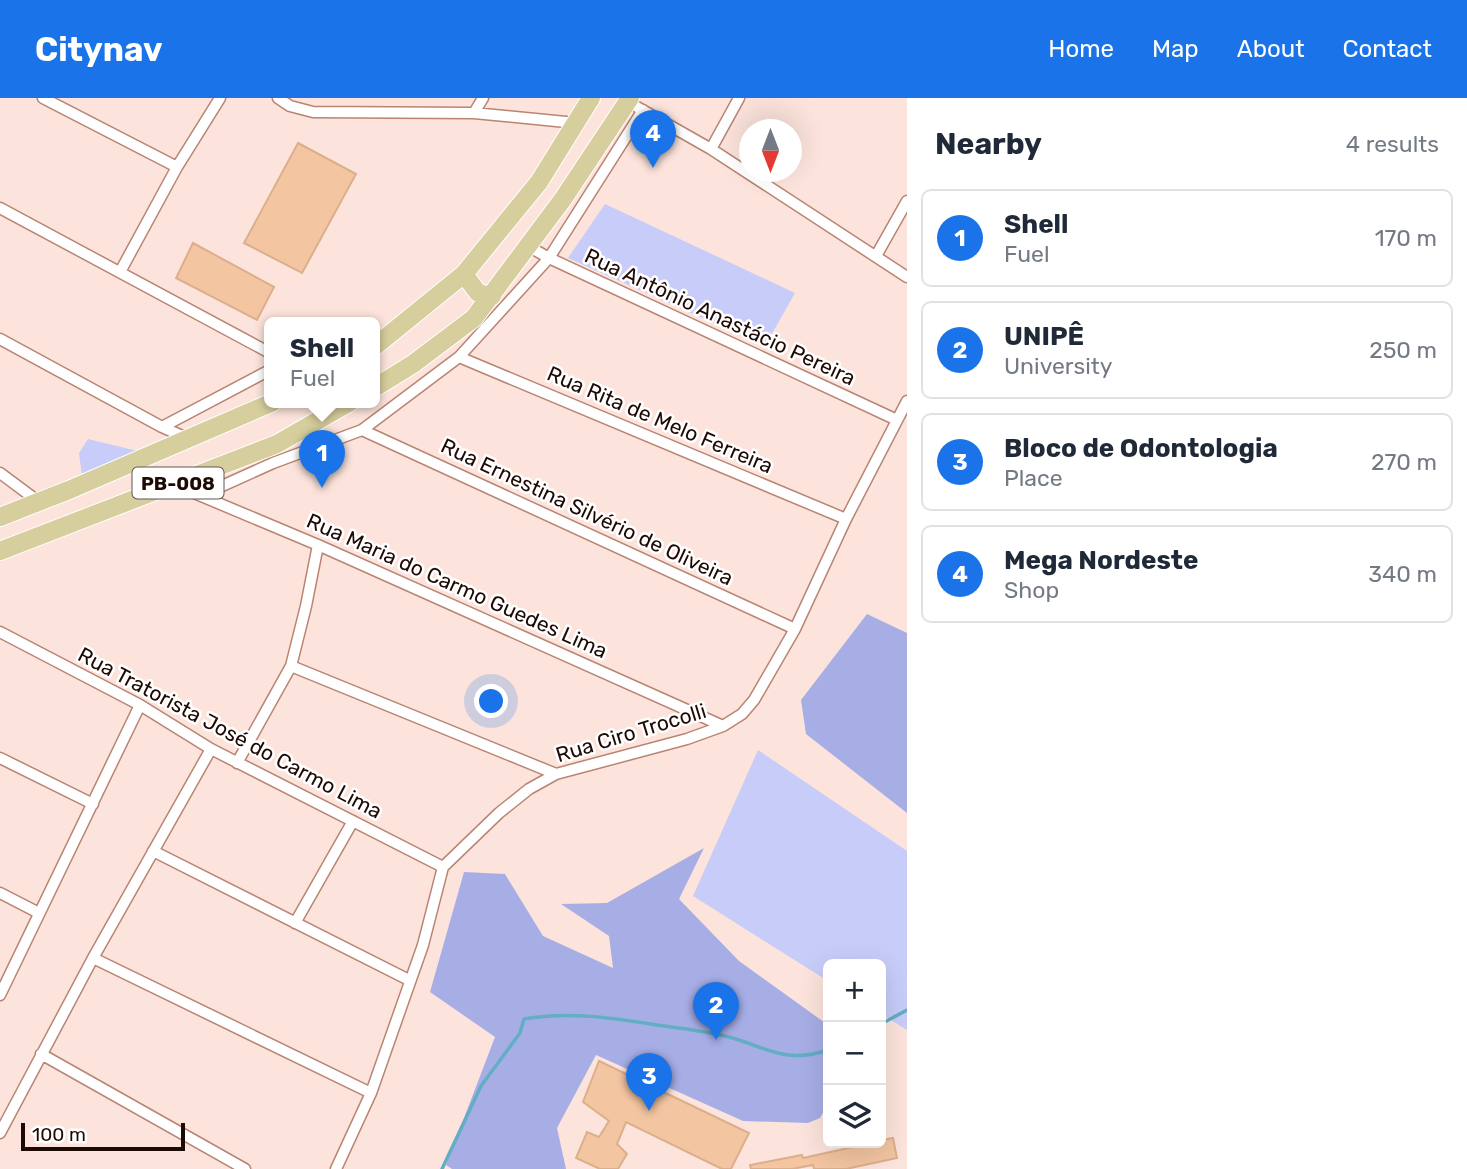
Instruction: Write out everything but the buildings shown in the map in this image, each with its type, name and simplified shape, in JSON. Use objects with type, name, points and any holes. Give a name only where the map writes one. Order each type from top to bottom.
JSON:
[{"type":"main road","points":[[380,342],[464,274],[538,182],[591,98]]},
{"type":"main road","points":[[380,384],[413,364],[474,318],[633,103]]},
{"type":"main road","points":[[464,274],[478,293],[492,296]]},
{"type":"main road","name":"PB-008","points":[[0,517],[69,491],[264,406]]},
{"type":"main road","name":"PB-008","points":[[3,550],[277,444],[340,408]]},
{"type":"main road","points":[[63,527],[56,512],[69,491]]},
{"type":"main road","points":[[3,550],[29,530],[28,519],[17,510]]},
{"type":"street","points":[[43,98],[177,167]]},
{"type":"street","points":[[120,272],[177,167],[220,98]]},
{"type":"street","points":[[380,111],[386,98]]},
{"type":"street","points":[[474,113],[484,98]]},
{"type":"street","points":[[711,149],[739,98]]},
{"type":"street","points":[[280,99],[300,110],[313,112],[474,113],[576,123]]},
{"type":"street","points":[[202,495],[273,463],[362,429],[459,358],[549,258],[633,103],[711,149],[907,277]]},
{"type":"street","points":[[876,256],[907,201]]},
{"type":"street","points":[[0,208],[264,350]]},
{"type":"street","name":"Rua Antônio Anastácio Pereira","points":[[528,246],[897,420]]},
{"type":"street","points":[[0,339],[188,439]]},
{"type":"street","name":"Rua Rita de Melo Ferreira","points":[[459,358],[846,519]]},
{"type":"street","points":[[162,427],[264,373]]},
{"type":"street","name":"Rua Ciro Trocolli","points":[[443,867],[499,813],[529,789],[556,775],[687,738],[723,726],[742,714],[754,700],[795,629],[846,519],[907,401]]},
{"type":"street","name":"Rua Ernestina Silvério de Oliveira","points":[[362,429],[795,629]]},
{"type":"street","points":[[0,473],[40,502]]},
{"type":"street","name":"Rua Maria do Carmo Guedes Lima","points":[[175,485],[318,545],[723,726]]},
{"type":"street","points":[[237,763],[291,666],[318,545]]},
{"type":"street","name":"Rua Tratorista José do Carmo Lima","points":[[0,632],[140,705],[237,763],[443,867]]},
{"type":"street","points":[[291,666],[556,775]]},
{"type":"street","points":[[0,995],[140,705]]},
{"type":"street","points":[[0,1133],[93,958],[211,749]]},
{"type":"street","points":[[0,758],[93,803]]},
{"type":"street","points":[[295,923],[352,821]]},
{"type":"street","points":[[153,851],[409,980]]},
{"type":"street","points":[[336,1169],[371,1093],[423,945],[443,867]]},
{"type":"street","points":[[0,893],[39,913]]},
{"type":"street","points":[[93,958],[371,1093]]},
{"type":"street","points":[[41,1054],[245,1169]]},
{"type":"shaded area","points":[[605,204],[795,293],[765,346],[568,258]]},
{"type":"shaded area","points":[[88,439],[158,456],[83,484],[79,453]]},
{"type":"shaded area","points":[[867,614],[907,633],[907,813],[806,734],[801,700]]},
{"type":"shaded area","points":[[758,750],[907,851],[907,1030],[886,1017],[886,959],[823,959],[823,978],[693,896]]},
{"type":"shaded area","points":[[704,848],[679,899],[739,961],[823,1021],[823,1112],[820,1118],[808,1123],[743,1121],[596,1055],[557,1128],[566,1169],[452,1169],[446,1165],[495,1037],[430,992],[464,872],[505,874],[543,936],[613,968],[609,936],[561,904],[607,903]]},
{"type":"waterway","points":[[885,1022],[907,1010]]},
{"type":"waterway","points":[[442,1169],[481,1086],[520,1033],[524,1019],[557,1016],[607,1018],[717,1034],[787,1055],[799,1056],[823,1051]]},
{"type":"place","name":"Mega Nordeste","points":[[653,168]]},
{"type":"place","name":"Shell","points":[[322,488]]},
{"type":"place","name":"UNIPÊ","points":[[716,1040]]},
{"type":"place","name":"Bloco de Odontologia","points":[[649,1111]]}]
